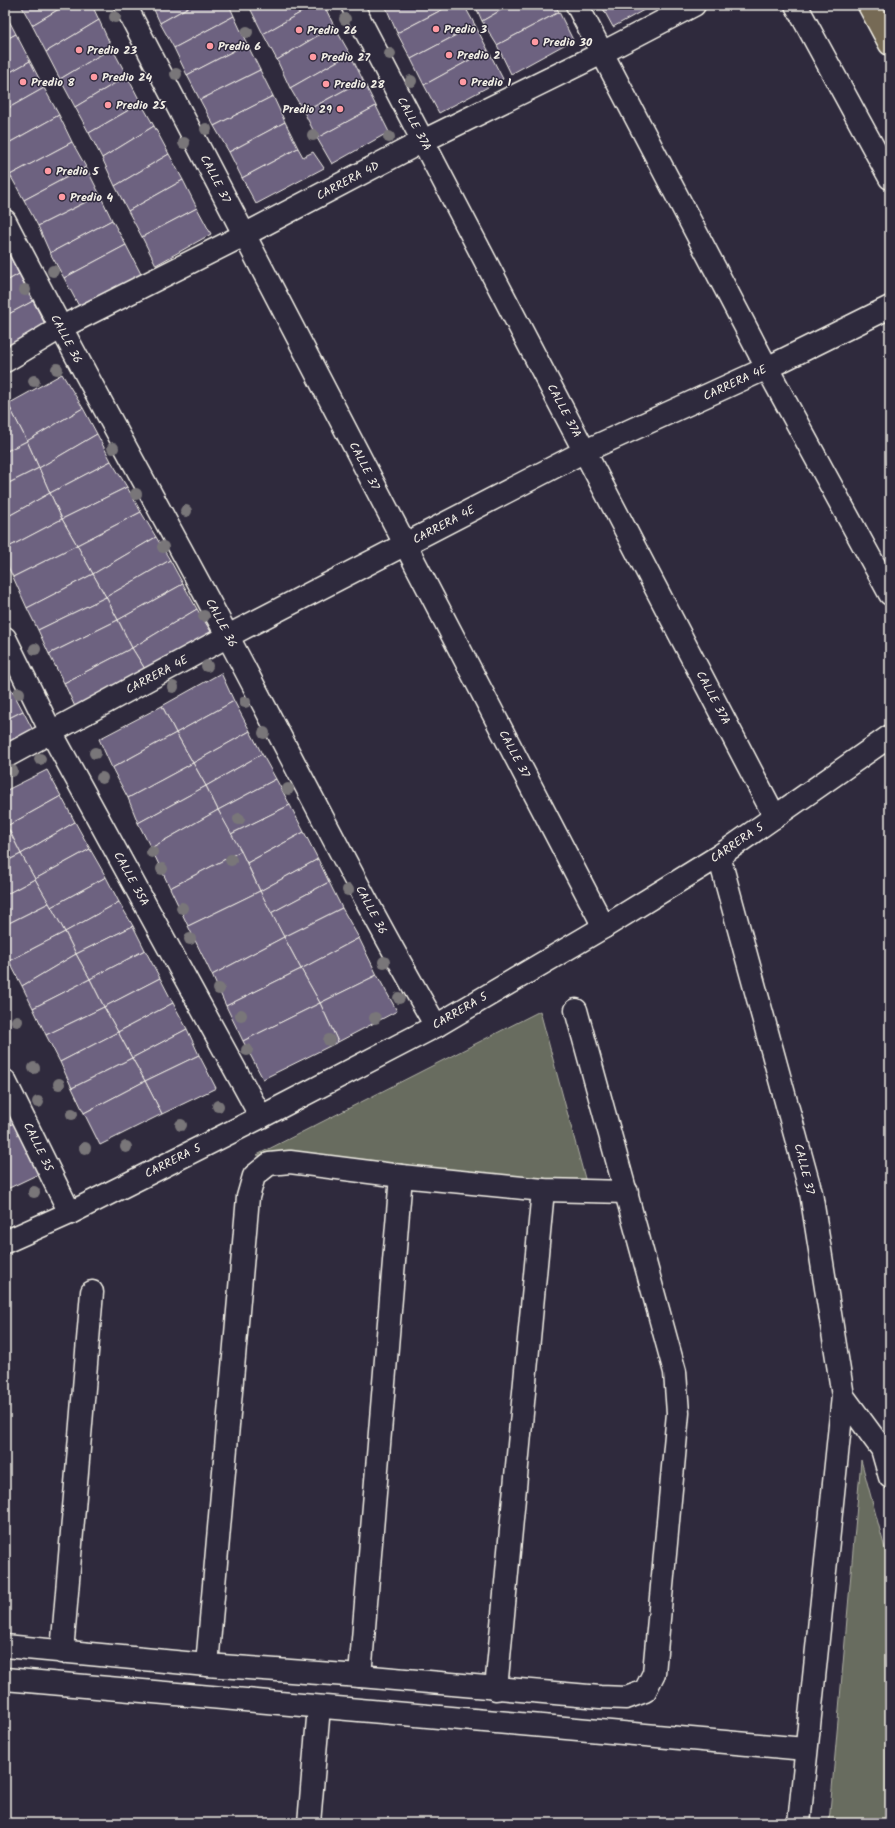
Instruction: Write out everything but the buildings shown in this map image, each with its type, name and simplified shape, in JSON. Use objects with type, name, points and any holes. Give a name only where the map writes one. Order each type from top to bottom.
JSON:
[{"type":"main road","points":[[869,5],[890,44]]},
{"type":"street","name":"CALLE 37","points":[[124,5],[604,927]]},
{"type":"street","name":"CALLE 37A","points":[[352,5],[775,817]]},
{"type":"street","points":[[577,5],[767,368],[890,594]]},
{"type":"street","name":"CARRERA 4D","points":[[5,361],[60,328],[244,235],[423,141],[602,53],[694,5]]},
{"type":"street","points":[[796,5],[890,178]]},
{"type":"street","name":"CALLE 36","points":[[5,221],[60,328],[228,636],[385,937],[436,1026]]},
{"type":"street","name":"CARRERA 4E","points":[[5,757],[228,636],[406,546],[585,452],[767,368],[890,307]]},
{"type":"street","name":"CALLE 35A","points":[[5,638],[51,732],[261,1117]]},
{"type":"street","name":"CARRERA 5","points":[[5,1242],[70,1213],[261,1117],[436,1026],[604,927],[719,856],[890,736]]},
{"type":"street","name":"CALLE 37","points":[[719,856],[811,1193],[843,1396],[882,1449],[890,1477]]},
{"type":"street","points":[[5,1646],[207,1665],[360,1676],[496,1689],[626,1698],[645,1691],[654,1673],[678,1413],[675,1372],[576,1010]]},
{"type":"street","name":"CALLE 35","points":[[5,1081],[70,1213]]},
{"type":"street","points":[[207,1665],[248,1197],[254,1176],[269,1164],[290,1162],[401,1176],[543,1190],[627,1192]]},
{"type":"street","points":[[360,1676],[401,1176]]},
{"type":"street","points":[[496,1689],[543,1190]]},
{"type":"street","points":[[62,1652],[92,1292]]},
{"type":"street","points":[[798,1823],[843,1396]]},
{"type":"street","points":[[5,1679],[805,1750]]},
{"type":"street","points":[[309,1823],[319,1707]]},
{"type":"green space","points":[[540,1011],[587,1186],[257,1155]]},
{"type":"green space","points":[[861,1460],[890,1567],[890,1823],[829,1823]]},
{"type":"place","name":"Predio 3","points":[[436,29]]},
{"type":"place","name":"Predio 26","points":[[299,30]]},
{"type":"place","name":"Predio 30","points":[[535,42]]},
{"type":"place","name":"Predio 6","points":[[210,46]]},
{"type":"place","name":"Predio 23","points":[[79,50]]},
{"type":"place","name":"Predio 2","points":[[449,55]]},
{"type":"place","name":"Predio 27","points":[[313,57]]},
{"type":"place","name":"Predio 24","points":[[94,77]]},
{"type":"place","name":"Predio 8","points":[[23,82]]},
{"type":"place","name":"Predio 1","points":[[463,82]]},
{"type":"place","name":"Predio 28","points":[[326,84]]},
{"type":"place","name":"Predio 25","points":[[108,105]]},
{"type":"place","name":"Predio 29","points":[[340,109]]},
{"type":"place","name":"Predio 5","points":[[48,171]]},
{"type":"place","name":"Predio 4","points":[[62,197]]}]
